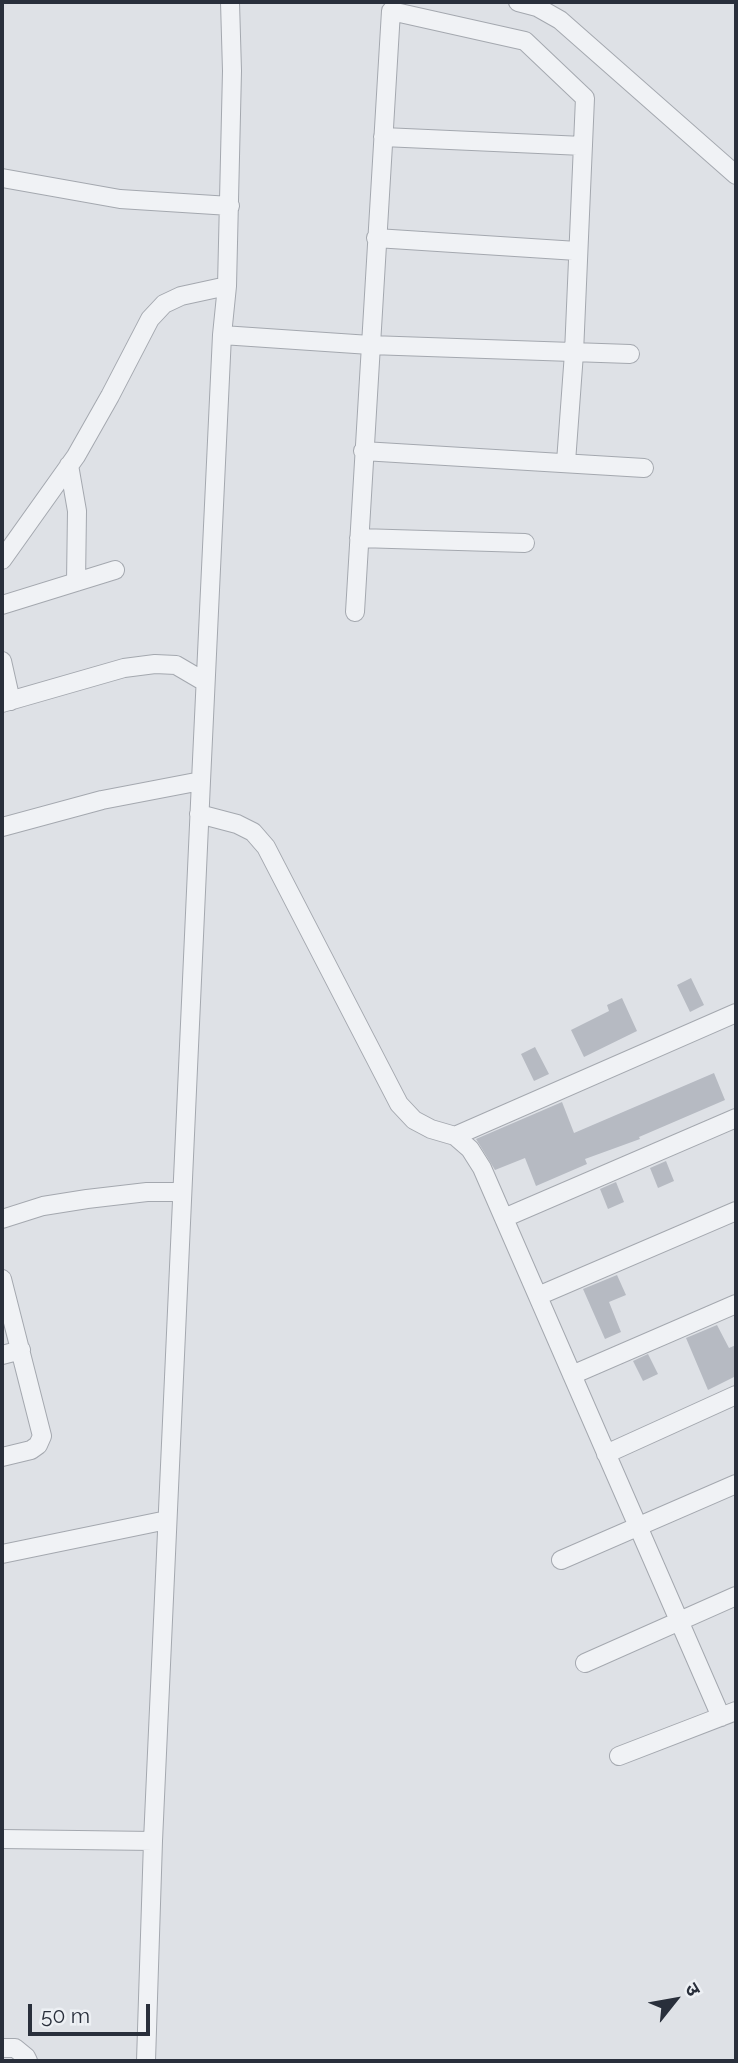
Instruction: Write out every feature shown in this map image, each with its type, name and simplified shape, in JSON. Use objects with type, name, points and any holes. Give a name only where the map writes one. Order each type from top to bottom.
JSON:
[{"type":"street","points":[[146,2061],[153,1840],[205,682],[222,335],[227,286],[230,206],[230,2]]},
{"type":"street","points":[[518,2],[537,7],[560,20],[736,175]]},
{"type":"street","points":[[355,612],[391,11],[525,41],[585,98],[574,354],[566,463]]},
{"type":"street","points":[[383,137],[583,146]]},
{"type":"street","points":[[2,178],[120,199],[230,206]]},
{"type":"street","points":[[376,239],[577,251]]},
{"type":"street","points":[[2,560],[69,465],[110,397],[150,319],[164,304],[181,296],[227,286]]},
{"type":"street","points":[[222,335],[370,345],[630,354]]},
{"type":"street","points":[[363,452],[644,468]]},
{"type":"street","points":[[69,465],[77,510],[76,582]]},
{"type":"street","points":[[359,538],[524,543]]},
{"type":"street","points":[[2,605],[116,570]]},
{"type":"street","points":[[2,661],[6,702],[124,668],[155,664],[176,666],[205,682]]},
{"type":"street","points":[[2,827],[102,800],[201,781]]},
{"type":"street","points":[[199,814],[237,824],[253,832],[266,847],[399,1104],[414,1120],[431,1129],[455,1136],[470,1149],[482,1168],[679,1622],[729,1714],[619,1756]]},
{"type":"street","points":[[455,1136],[736,1013]]},
{"type":"street","points":[[504,1218],[736,1118]]},
{"type":"street","points":[[2,1219],[43,1206],[154,1192],[182,1192]]},
{"type":"street","points":[[538,1296],[736,1211]]},
{"type":"street","points":[[2,1279],[43,1436],[32,1450],[2,1457]]},
{"type":"street","points":[[572,1374],[736,1304]]},
{"type":"street","points":[[2,1355],[21,1350]]},
{"type":"street","points":[[606,1454],[736,1395]]},
{"type":"street","points":[[561,1560],[736,1484]]},
{"type":"street","points":[[2,1554],[167,1520]]},
{"type":"street","points":[[585,1662],[736,1597]]},
{"type":"street","points":[[2,1839],[153,1840]]},
{"type":"street","points":[[2,2048],[15,2048],[28,2061]]},
{"type":"building","points":[[691,978],[704,1005],[690,1012],[677,985]]},
{"type":"building","points":[[622,998],[637,1031],[584,1057],[571,1030],[609,1011],[607,1005]]},
{"type":"building","points":[[535,1047],[549,1074],[534,1081],[521,1054]]},
{"type":"building","points":[[714,1073],[725,1100],[639,1137],[640,1139],[585,1159],[587,1164],[536,1186],[525,1158],[495,1170],[476,1139],[562,1102],[574,1133]]},
{"type":"building","points":[[666,1161],[674,1181],[658,1188],[650,1168]]},
{"type":"building","points":[[616,1182],[624,1202],[608,1209],[600,1189]]},
{"type":"building","points":[[617,1275],[626,1295],[609,1302],[621,1332],[605,1339],[583,1289]]},
{"type":"building","points":[[717,1325],[729,1348],[736,1345],[736,1376],[708,1390],[686,1338]]},
{"type":"building","points":[[648,1354],[658,1374],[643,1381],[633,1361]]}]
